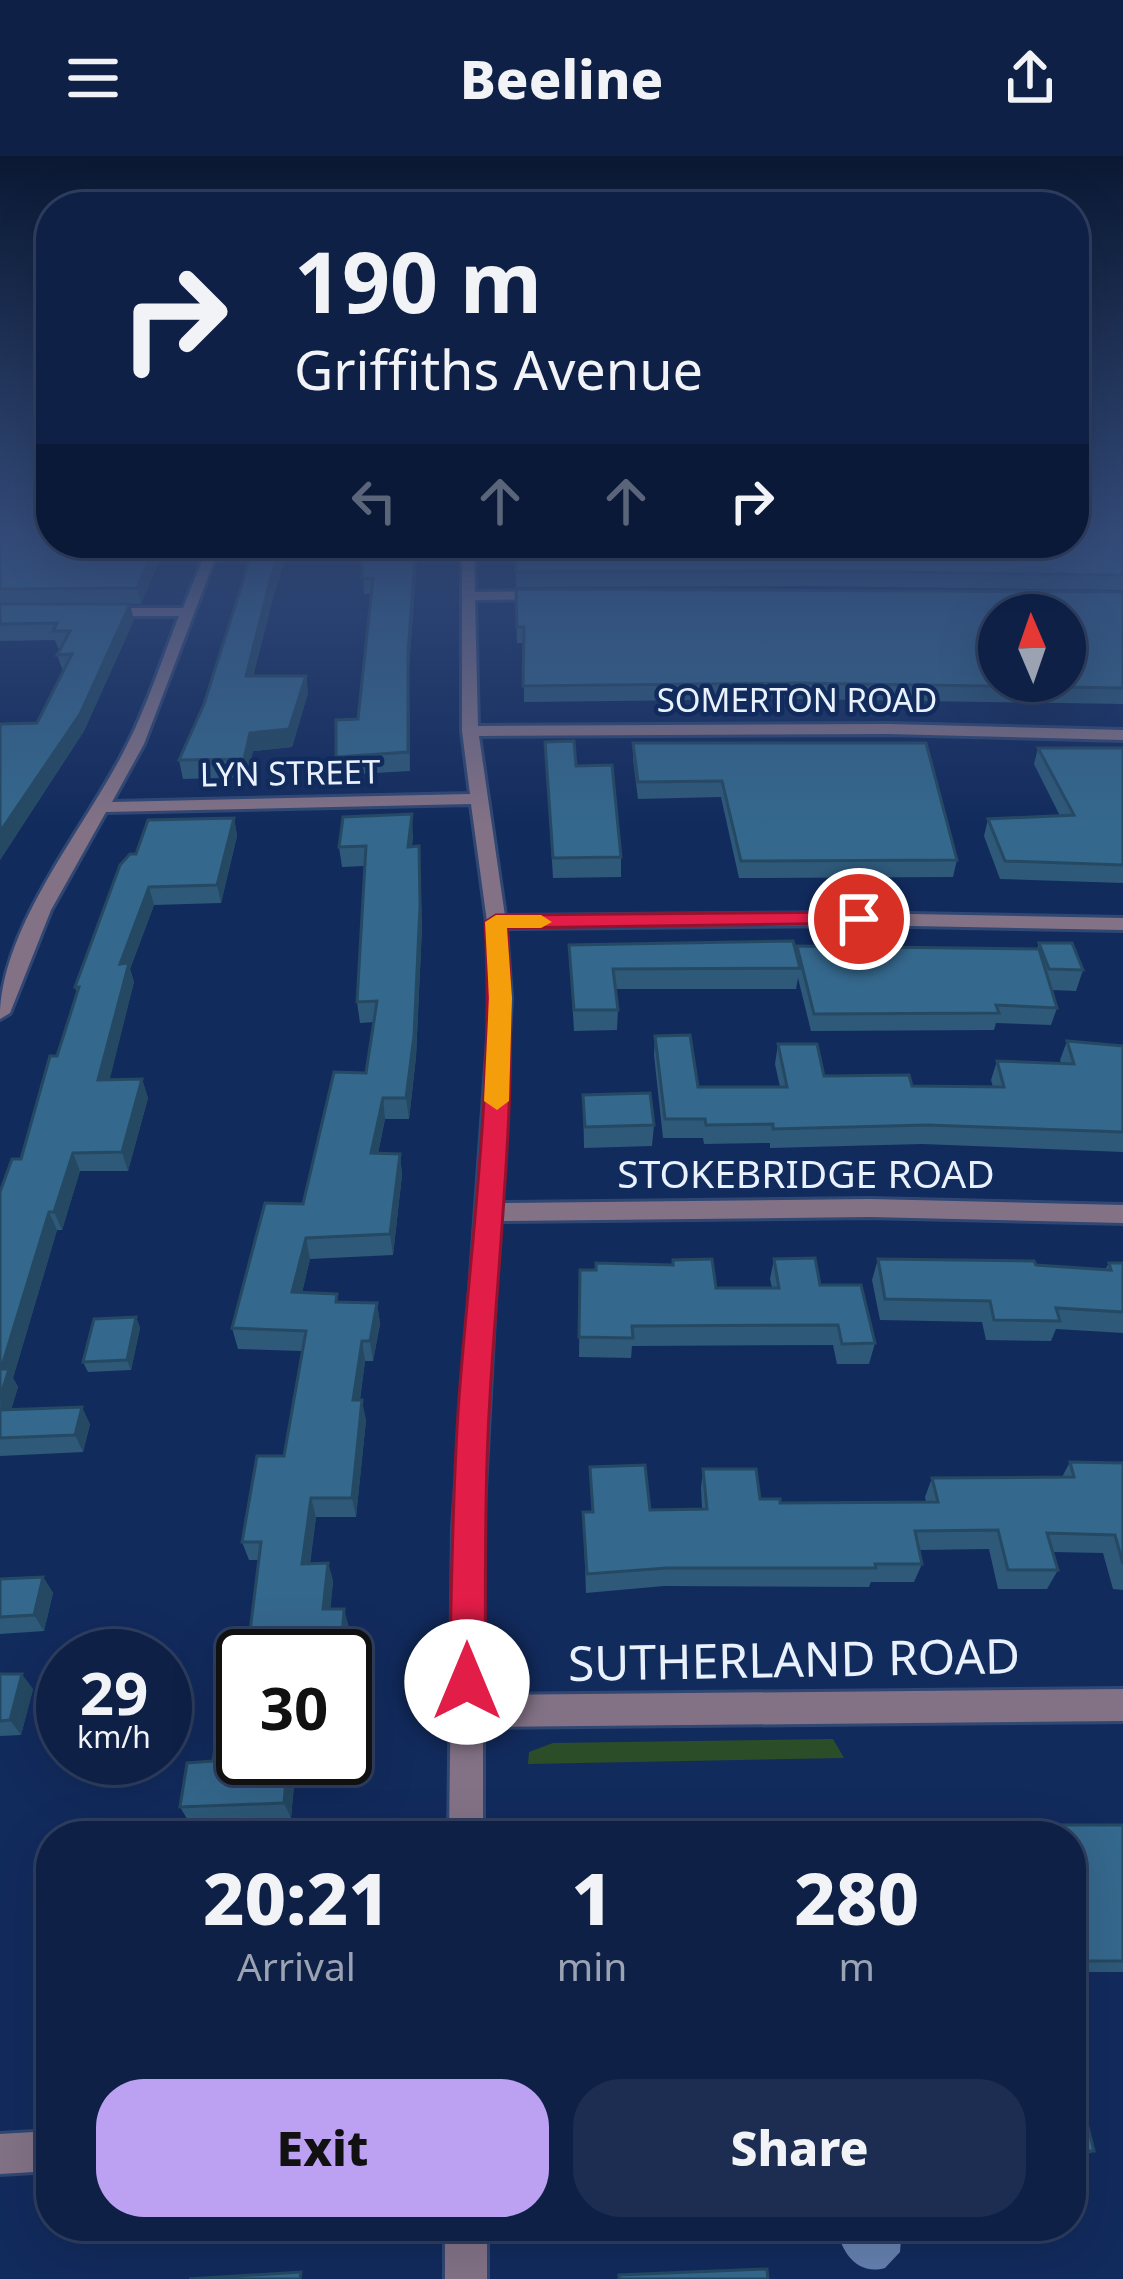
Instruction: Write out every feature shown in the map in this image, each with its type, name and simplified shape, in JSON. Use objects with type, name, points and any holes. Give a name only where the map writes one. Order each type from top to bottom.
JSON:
[{"type":"street","points":[[0,1012],[42,910],[136,744],[182,629]]},
{"type":"street","points":[[466,1821],[468,1527],[501,998],[496,922],[470,731],[468,629]]},
{"type":"street","name":"SOMERTON ROAD","points":[[470,731],[888,729],[1123,735]]},
{"type":"street","name":"LYN STREET","points":[[101,807],[480,800]]},
{"type":"street","points":[[496,922],[859,919],[1123,924]]},
{"type":"street","name":"STOKEBRIDGE ROAD","points":[[490,1212],[870,1208],[1123,1214]]},
{"type":"street","name":"SUTHERLAND ROAD","points":[[467,1711],[1123,1705]]},
{"type":"street","points":[[0,2154],[36,2152]]},
{"type":"street","points":[[466,2241],[466,2279]]},
{"type":"green space","points":[[833,1739],[844,1758],[528,1764],[529,1752],[553,1743]]},
{"type":"water","points":[[901,2241],[900,2252],[885,2268],[875,2270],[858,2265],[842,2244]]},
{"type":"building","points":[[119,629],[80,714],[0,832],[0,724],[37,723],[72,654],[57,655],[70,631],[53,631]]},
{"type":"building","points":[[228,629],[258,629],[246,676],[306,676],[289,729],[250,733],[244,759],[179,760],[204,704]]},
{"type":"building","points":[[368,629],[410,629],[408,752],[336,757],[336,720],[358,719]]},
{"type":"building","points":[[524,629],[978,629],[978,686],[523,686]]},
{"type":"building","points":[[1086,629],[1123,629],[1123,688],[1086,687]]},
{"type":"building","points":[[574,741],[576,766],[612,765],[621,857],[553,858],[545,742]]},
{"type":"building","points":[[633,743],[926,743],[957,860],[741,861],[722,781],[638,782]]},
{"type":"building","points":[[1038,748],[1123,748],[1123,865],[1005,861],[988,819],[1074,815]]},
{"type":"building","points":[[412,814],[408,847],[419,846],[420,906],[414,1036],[406,1098],[383,1098],[371,1153],[400,1154],[390,1234],[306,1238],[292,1292],[337,1294],[336,1302],[377,1303],[370,1341],[362,1341],[353,1400],[362,1400],[352,1498],[311,1498],[302,1564],[328,1563],[323,1609],[344,1609],[343,1629],[250,1629],[261,1542],[242,1542],[257,1456],[284,1456],[306,1331],[232,1328],[265,1203],[303,1204],[334,1072],[366,1073],[377,1001],[357,1002],[366,846],[339,847],[343,817]]},
{"type":"building","points":[[234,818],[217,885],[149,887],[120,964],[129,963],[98,1080],[142,1079],[122,1152],[73,1153],[54,1212],[49,1212],[1,1369],[9,1369],[0,1398],[0,1192],[12,1159],[21,1159],[50,1056],[57,1056],[79,987],[75,987],[120,865],[136,854],[148,820]]},
{"type":"building","points":[[793,941],[800,968],[613,969],[618,1010],[574,1010],[569,945]]},
{"type":"building","points":[[1039,943],[1072,943],[1083,970],[1049,969]]},
{"type":"building","points":[[797,946],[1039,949],[1057,1008],[996,1005],[999,1013],[814,1014]]},
{"type":"building","points":[[690,1035],[698,1087],[787,1087],[778,1044],[817,1044],[824,1076],[909,1075],[912,1086],[1004,1087],[997,1061],[1074,1064],[1067,1041],[1123,1046],[1123,1132],[927,1125],[773,1129],[773,1124],[706,1125],[705,1119],[665,1119],[655,1036]]},
{"type":"building","points":[[650,1093],[654,1125],[585,1127],[583,1095]]},
{"type":"building","points":[[815,1258],[820,1285],[861,1285],[875,1343],[842,1344],[838,1325],[632,1326],[633,1338],[579,1337],[580,1270],[596,1270],[596,1263],[673,1265],[673,1260],[712,1259],[716,1288],[779,1288],[774,1259]]},
{"type":"building","points":[[878,1259],[1034,1261],[1036,1265],[1111,1270],[1109,1263],[1123,1263],[1123,1312],[1056,1308],[1060,1321],[994,1320],[990,1301],[885,1299]]},
{"type":"building","points":[[136,1317],[127,1360],[83,1362],[94,1319]]},
{"type":"building","points":[[82,1407],[75,1435],[0,1438],[0,1410]]},
{"type":"building","points":[[1070,1462],[1123,1463],[1123,1564],[1115,1535],[1047,1533],[1058,1570],[1008,1570],[998,1530],[915,1531],[922,1564],[667,1568],[587,1574],[583,1512],[593,1512],[590,1467],[645,1465],[650,1510],[707,1509],[703,1469],[756,1469],[760,1499],[780,1499],[780,1503],[938,1502],[932,1478],[1074,1477]]},
{"type":"building","points":[[43,1577],[34,1615],[0,1617],[0,1579]]},
{"type":"building","points":[[0,1674],[22,1674],[10,1720],[0,1721]]},
{"type":"building","points":[[216,1740],[216,1785],[286,1785],[284,1803],[180,1807],[184,1785],[192,1785],[192,1763],[213,1761]]},
{"type":"building","points":[[1086,1825],[1123,1825],[1123,1961],[1086,1961]]},
{"type":"building","points":[[1086,2119],[1094,2151],[1086,2151]]},
{"type":"building","points":[[767,2269],[768,2279],[619,2279],[619,2275]]},
{"type":"building","points":[[301,2272],[300,2279],[189,2279]]},
{"type":"slow traffic","points":[[497,1101],[501,998],[496,922],[541,922]]},
{"type":"route","points":[[467,1682],[474,1403],[498,1081],[501,998],[496,922],[859,919]]}]
